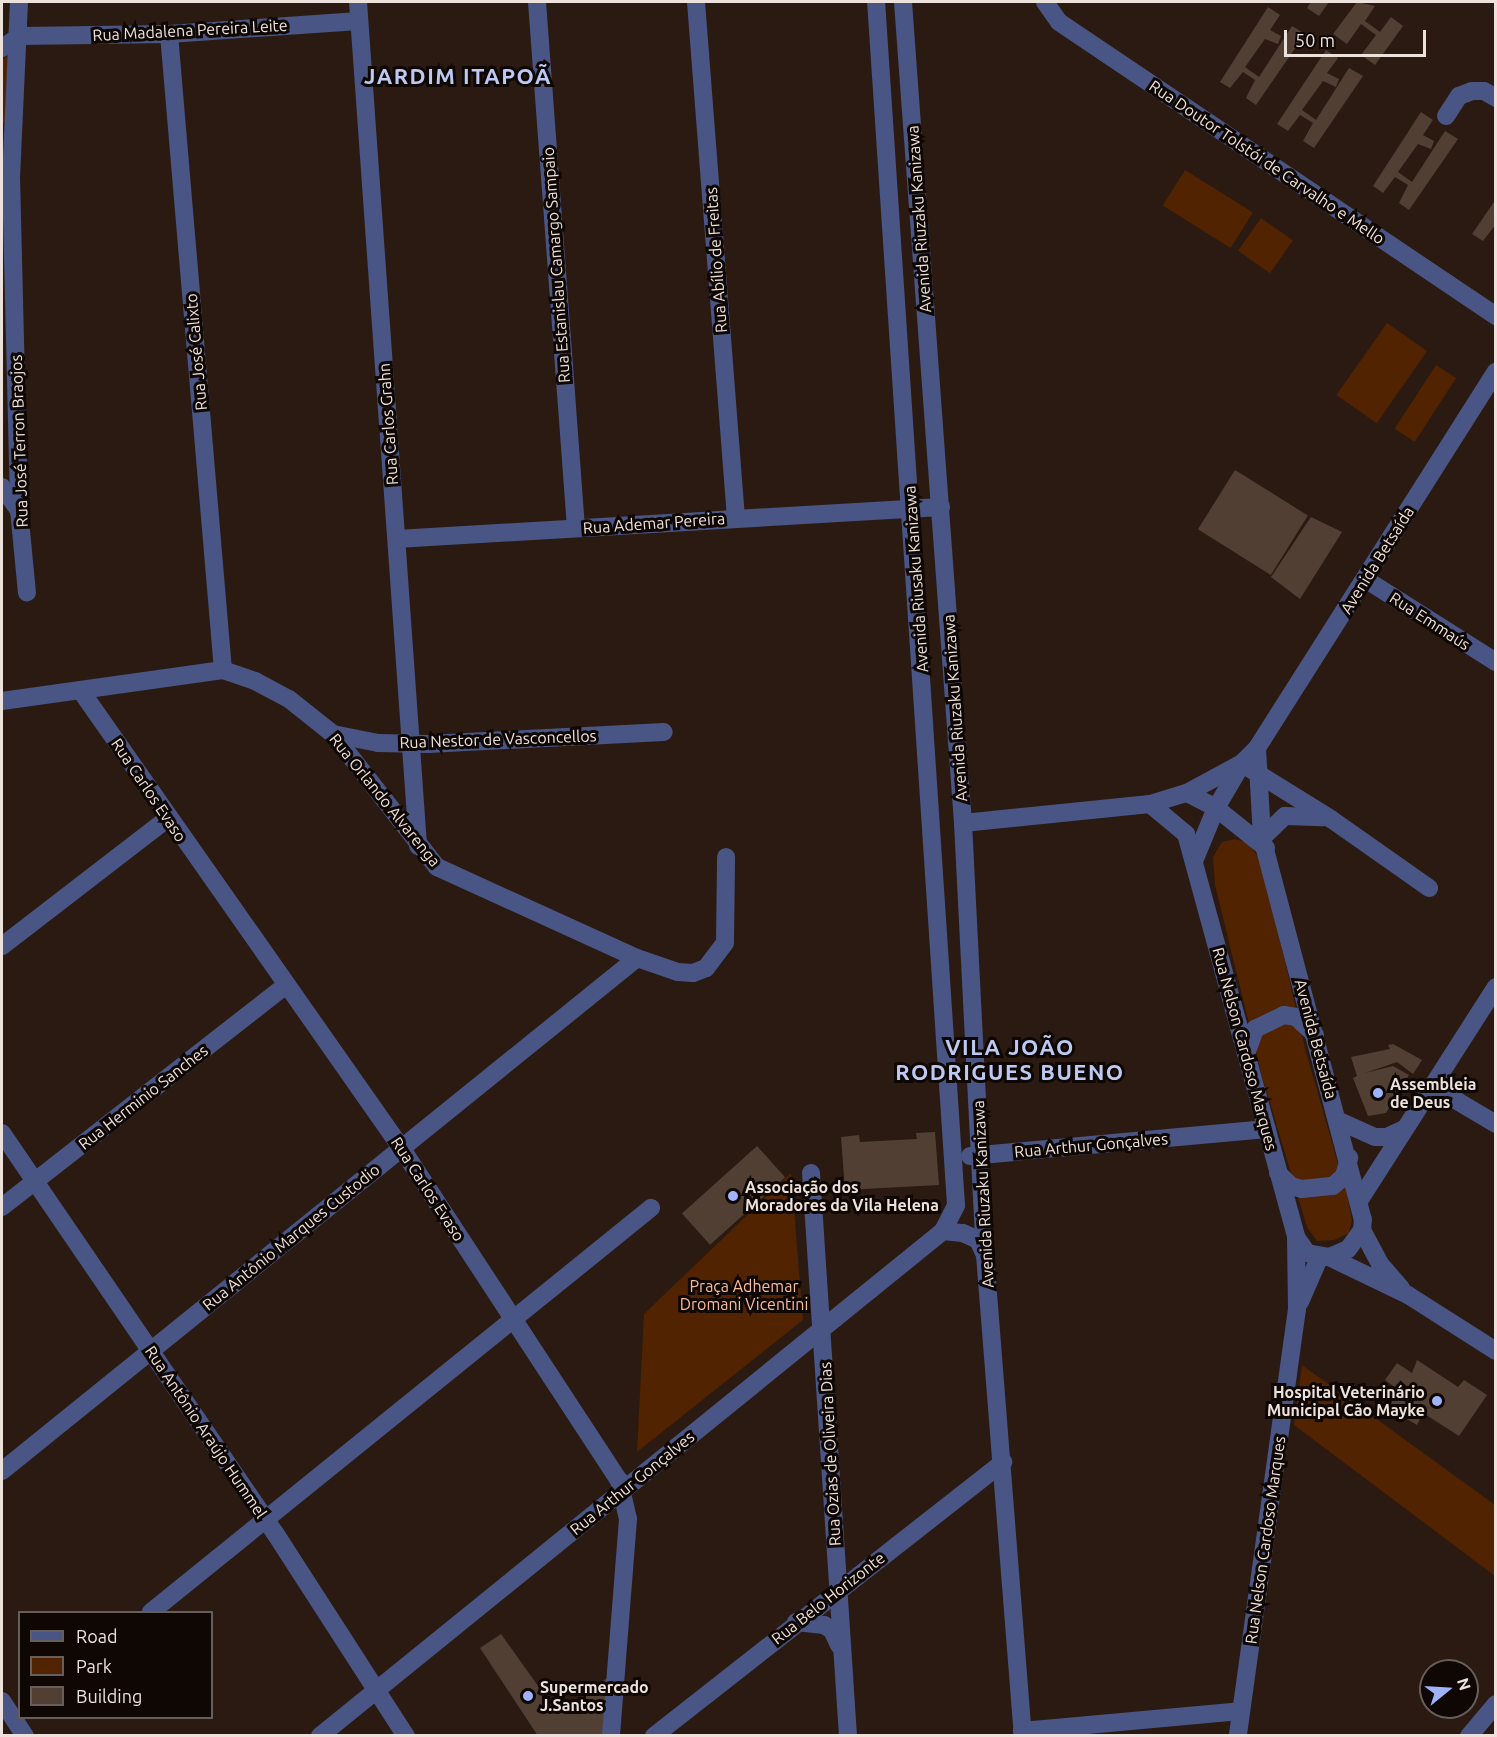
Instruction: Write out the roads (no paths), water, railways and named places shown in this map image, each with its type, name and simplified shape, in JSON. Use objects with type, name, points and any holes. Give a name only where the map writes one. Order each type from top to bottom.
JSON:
[{"type":"street","name":"Rua José Terron Braojos","points":[[19,2],[21,36],[11,176],[16,372],[10,511],[27,594]]},
{"type":"street","name":"Rua Carlos Grahn","points":[[358,2],[418,846]]},
{"type":"street","name":"Rua Estanislau Camargo Sampaio","points":[[537,2],[576,528]]},
{"type":"street","name":"Rua Abílio de Freitas","points":[[696,2],[736,518]]},
{"type":"street","name":"Avenida Riusaku Kanizawa","points":[[876,2],[955,1157]]},
{"type":"street","name":"Avenida Riuzaku Kanizawa","points":[[903,2],[963,823],[982,1155],[985,1255],[1004,1462],[1023,1733]]},
{"type":"street","name":"Rua Doutor Tolstói de Carvalho e Mello","points":[[1045,2],[1059,22],[1496,316]]},
{"type":"street","name":"Rua Madalena Pereira Leite","points":[[21,36],[169,34],[359,21]]},
{"type":"street","name":"Rua José Calixto","points":[[169,34],[223,670]]},
{"type":"street","points":[[2,48],[21,36]]},
{"type":"street","points":[[1446,116],[1459,96],[1472,91],[1484,91],[1496,98]]},
{"type":"street","points":[[2,154],[11,176]]},
{"type":"street","points":[[2,388],[16,372]]},
{"type":"street","name":"Avenida Betsaída","points":[[1408,1295],[1380,1264],[1362,1230],[1359,1201],[1349,1158],[1258,839],[1245,768],[1496,372]]},
{"type":"street","points":[[2,488],[10,511]]},
{"type":"street","points":[[911,510],[941,507]]},
{"type":"street","name":"Rua Ademar Pereira","points":[[397,539],[736,518],[911,510]]},
{"type":"street","name":"Rua Emmaús","points":[[1365,579],[1496,663]]},
{"type":"street","points":[[2,701],[223,670]]},
{"type":"street","name":"Rua Orlando Alvarenga","points":[[223,670],[289,699],[333,734],[418,846],[437,867],[637,958],[693,973],[706,968],[725,943],[726,857]]},
{"type":"street","name":"Rua Carlos Evaso","points":[[81,691],[285,986],[402,1149],[623,1490],[628,1519],[611,1736]]},
{"type":"street","name":"Rua Nestor de Vasconcellos","points":[[333,734],[378,743],[411,744],[664,732]]},
{"type":"street","points":[[963,823],[1150,804],[1187,793],[1245,768]]},
{"type":"street","points":[[1194,861],[1216,808],[1245,768]]},
{"type":"street","points":[[1245,768],[1331,819],[1429,888]]},
{"type":"street","points":[[1187,793],[1216,808],[1258,839]]},
{"type":"street","name":"Rua Nelson Cardoso Marques","points":[[1150,804],[1185,834],[1296,1237],[1297,1309],[1238,1736]]},
{"type":"street","points":[[1258,839],[1285,816],[1310,814],[1331,819]]},
{"type":"street","points":[[2,946],[168,818]]},
{"type":"street","points":[[1194,861],[1206,840],[1218,830],[1232,827],[1258,839]]},
{"type":"street","name":"Rua Antônio Marques Custodio","points":[[2,1471],[637,958]]},
{"type":"street","name":"Rua Herminio Sanches","points":[[2,1207],[285,986]]},
{"type":"street","points":[[1359,1201],[1496,987]]},
{"type":"street","points":[[1246,1054],[1255,1029],[1284,1015],[1296,1017],[1315,1035]]},
{"type":"street","points":[[1432,1086],[1496,1124]]},
{"type":"street","points":[[1339,1121],[1375,1137],[1387,1137],[1404,1129]]},
{"type":"street","name":"Rua Arthur Gonçalves","points":[[320,1736],[824,1325],[943,1231],[956,1206],[955,1157],[1267,1129]]},
{"type":"street","name":"Rua Antônio Araújo Hummel","points":[[2,1133],[267,1520],[406,1736]]},
{"type":"street","points":[[1278,1173],[1291,1186],[1302,1189],[1333,1186],[1344,1176],[1349,1158]]},
{"type":"street","name":"Rua Ozias de Oliveira Dias","points":[[811,1173],[824,1325],[836,1591],[848,1736]]},
{"type":"street","points":[[152,1611],[651,1208]]},
{"type":"street","points":[[1296,1237],[1307,1253],[1325,1256],[1348,1250],[1362,1230]]},
{"type":"street","points":[[943,1231],[963,1233],[978,1240],[985,1255]]},
{"type":"street","name":"Avenida Betsaída","points":[[1325,1256],[1408,1295],[1496,1351]]},
{"type":"street","name":"Rua Nelson Cardoso Marques","points":[[1297,1309],[1325,1256]]},
{"type":"street","name":"Rua Belo Horizonte","points":[[654,1736],[796,1622],[1004,1462]]},
{"type":"street","points":[[796,1622],[813,1621],[832,1630],[842,1654]]},
{"type":"street","points":[[2,1701],[15,1726]]},
{"type":"street","points":[[1469,1736],[1496,1704]]},
{"type":"street","points":[[1023,1733],[1240,1710]]},
{"type":"place","name":"Assembleia de Deus","points":[[1378,1093]]},
{"type":"place","name":"Associação dos Moradores da Vila Helena","points":[[733,1196]]},
{"type":"place","name":"Hospital Veterinário Municipal Cão Mayke","points":[[1437,1401]]},
{"type":"place","name":"Supermercado J.Santos","points":[[528,1696]]},
{"type":"district","name":"JARDIM ITAPOÃ","points":[[458,76]]},
{"type":"district","name":"VILA JOÃO RODRIGUES BUENO","points":[[1010,1058]]},
{"type":"park label","name":"Praça Adhemar Dromani Vicentini","points":[[744,1295]]}]
